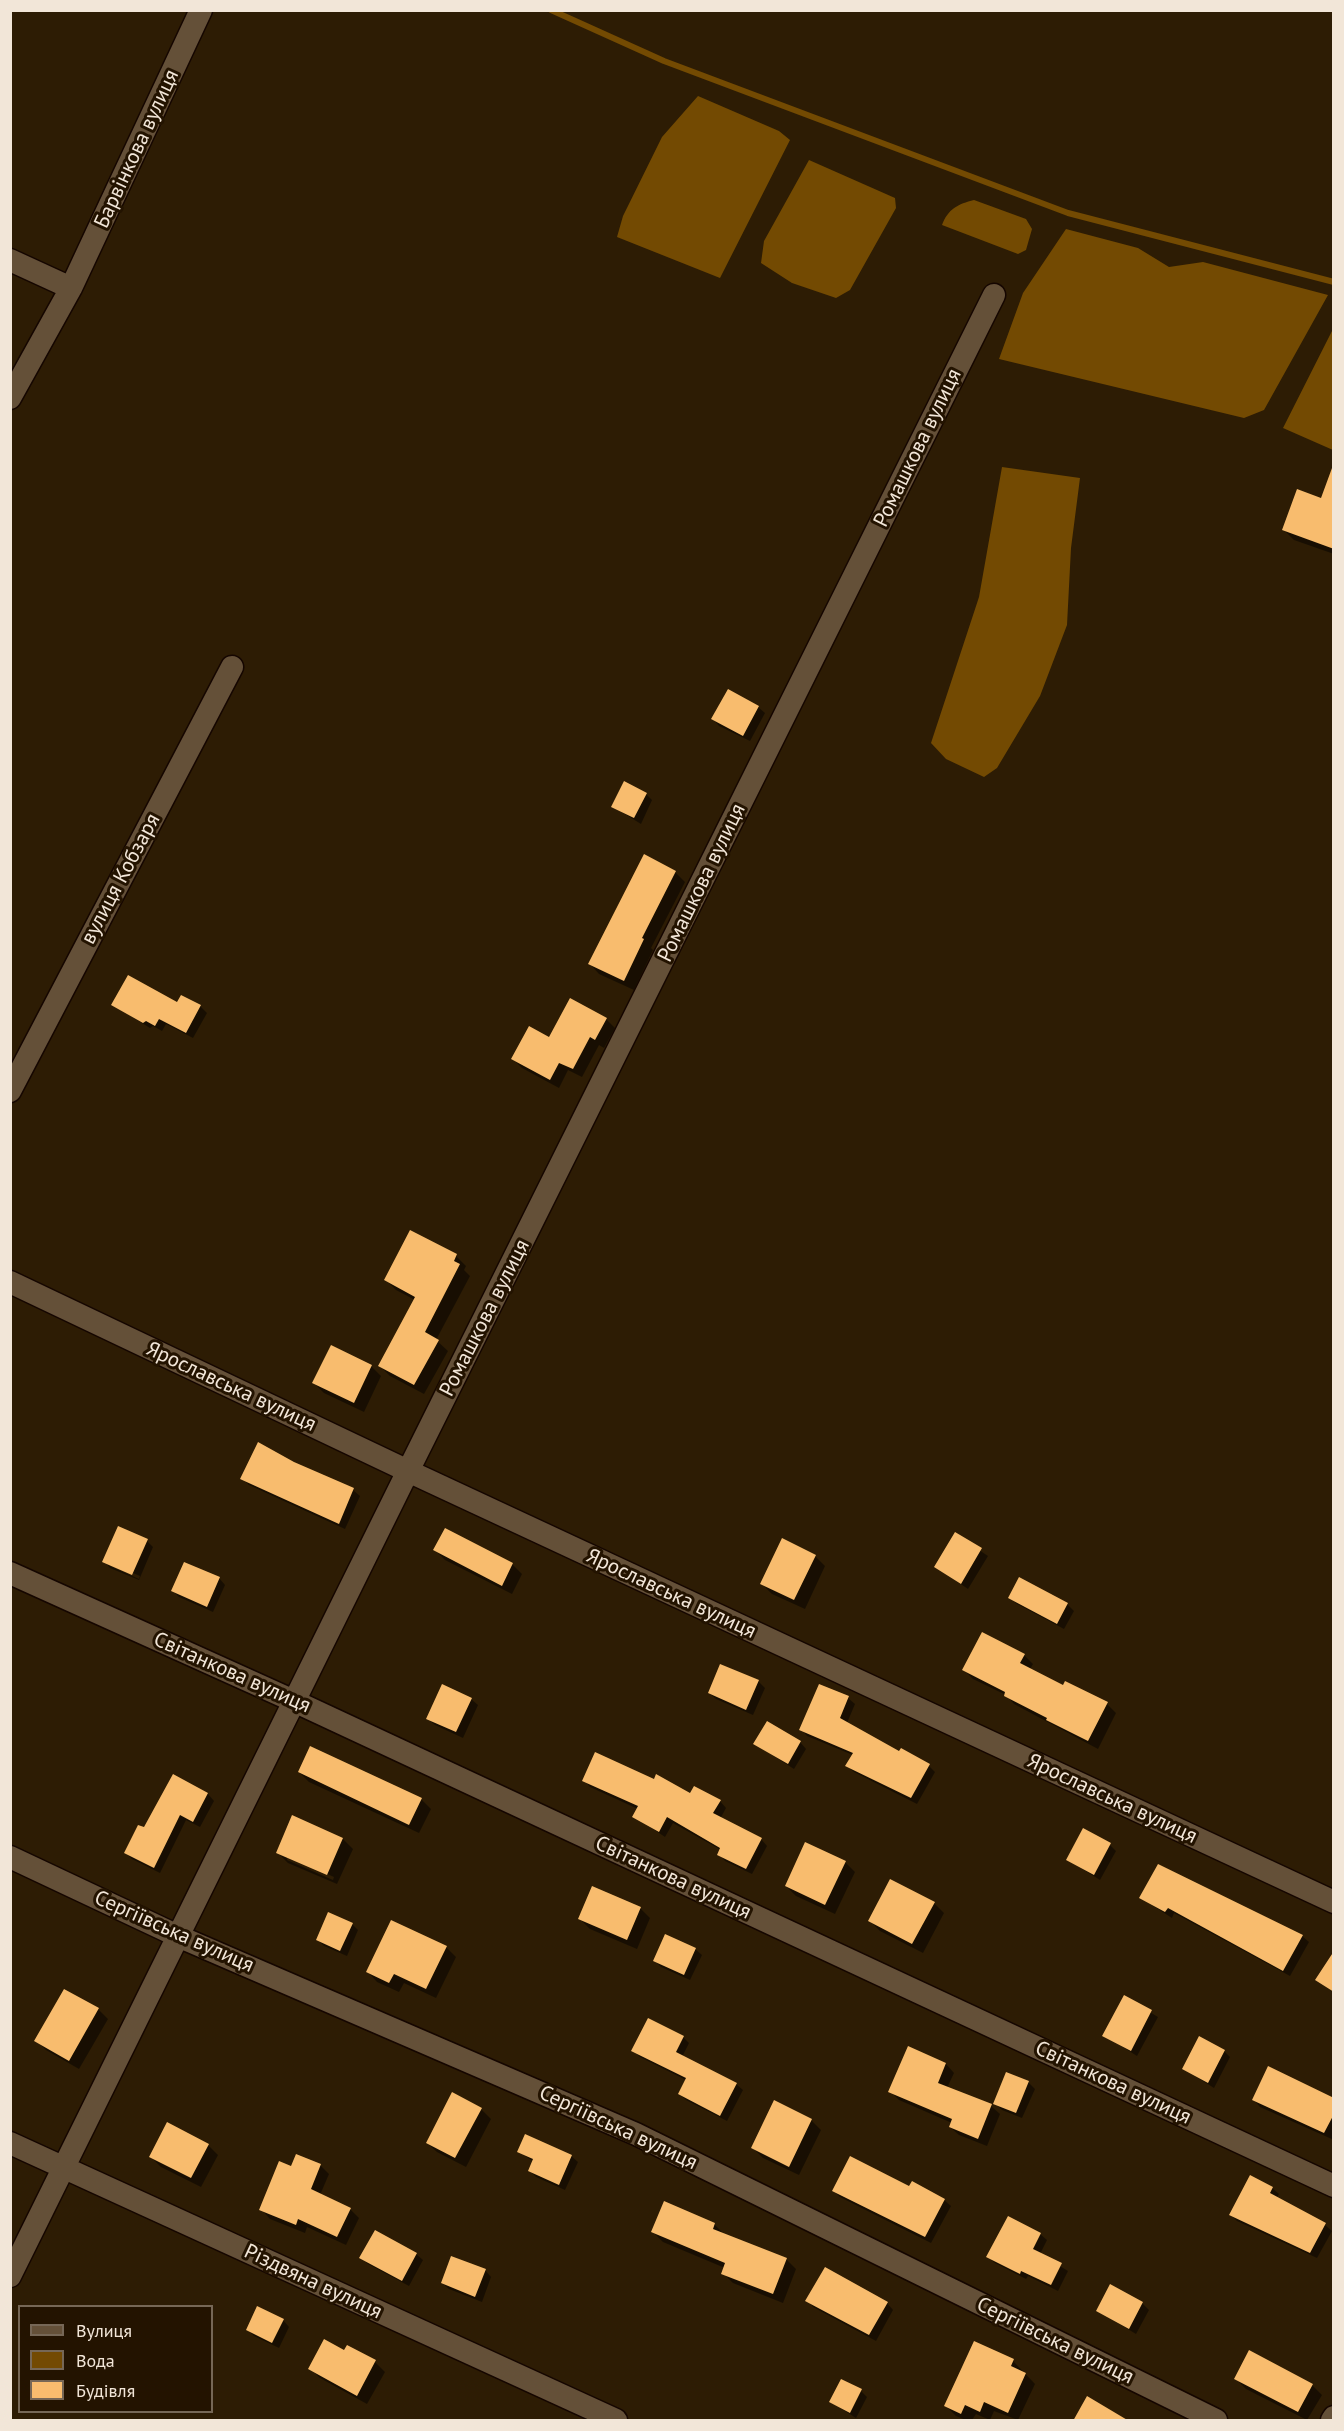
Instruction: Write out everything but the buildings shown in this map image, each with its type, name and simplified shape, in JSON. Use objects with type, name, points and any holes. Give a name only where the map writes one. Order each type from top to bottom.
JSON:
[{"type":"street","name":"Барвінкова вулиця","points":[[10,398],[71,288],[201,10]]},
{"type":"street","points":[[10,260],[71,288]]},
{"type":"street","name":"Ромашкова вулиця","points":[[10,2276],[994,295]]},
{"type":"street","name":"вулиця Кобзаря","points":[[10,1091],[232,667]]},
{"type":"street","name":"Ярославська вулиця","points":[[10,1282],[408,1471],[1334,1902]]},
{"type":"street","name":"Світанкова вулиця","points":[[10,1573],[296,1702],[1334,2186]]},
{"type":"street","name":"Сергіївська вулиця","points":[[10,1857],[180,1937],[636,2134],[1216,2421]]},
{"type":"street","name":"Різдвяна вулиця","points":[[10,2143],[616,2421]]},
{"type":"water","points":[[698,96],[779,131],[790,140],[720,278],[617,237],[623,216],[662,137]]},
{"type":"water","points":[[809,160],[895,198],[896,208],[850,290],[836,298],[792,283],[761,263],[764,241]]},
{"type":"water","points":[[974,200],[1026,219],[1032,229],[1026,250],[1018,254],[942,225],[954,208]]},
{"type":"water","points":[[1066,229],[1138,248],[1169,267],[1203,262],[1328,295],[1264,410],[1244,418],[999,359],[1023,293]]},
{"type":"water","points":[[1333,329],[1333,450],[1283,428]]},
{"type":"water","points":[[1002,467],[1080,478],[1071,548],[1067,625],[1040,696],[997,768],[984,777],[946,759],[931,743],[979,597]]},
{"type":"waterway","points":[[551,10],[664,61],[1068,213],[1334,282]]}]
